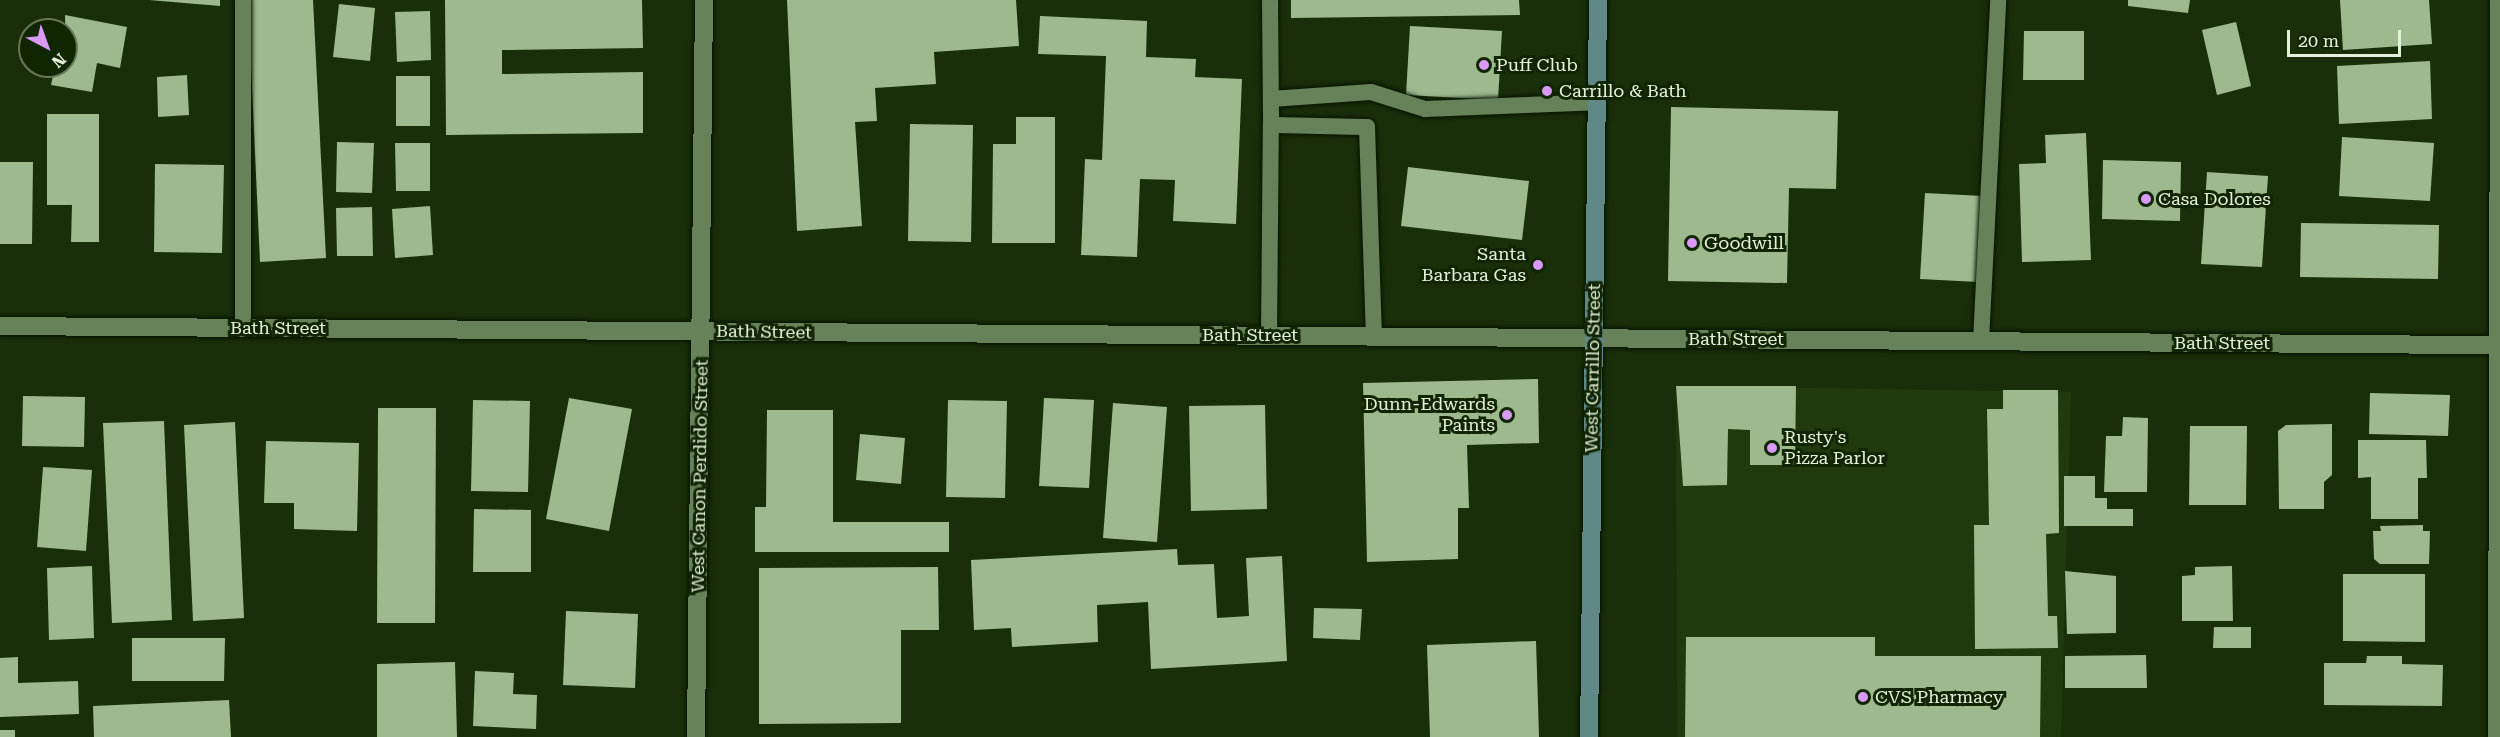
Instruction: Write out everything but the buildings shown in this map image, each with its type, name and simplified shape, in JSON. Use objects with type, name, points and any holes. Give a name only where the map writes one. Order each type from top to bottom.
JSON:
[{"type":"main road","name":"West Carrillo Street","points":[[1589,737],[1598,0]]},
{"type":"street","name":"West Canon Perdido Street","points":[[696,737],[704,0]]},
{"type":"street","points":[[2497,737],[2499,0]]},
{"type":"street","name":"Bath Street","points":[[0,326],[2499,345]]},
{"type":"lane","points":[[243,0],[243,328]]},
{"type":"lane","points":[[1269,336],[1270,0]]},
{"type":"lane","points":[[1981,341],[1998,0]]},
{"type":"lane","points":[[1270,99],[1371,92],[1425,109],[1596,102]]},
{"type":"lane","points":[[1271,125],[1368,127],[1374,337]]},
{"type":"shaded area","points":[[1676,386],[2071,392],[2061,737],[1677,737]]},
{"type":"place","name":"Puff Club","points":[[1484,65]]},
{"type":"place","name":"Carrillo & Bath","points":[[1547,91]]},
{"type":"place","name":"Casa Dolores","points":[[2146,199]]},
{"type":"place","name":"Goodwill","points":[[1692,243]]},
{"type":"place","name":"Santa Barbara Gas","points":[[1538,265]]},
{"type":"place","name":"Dunn-Edwards Paints","points":[[1507,415]]},
{"type":"place","name":"Rusty's Pizza Parlor","points":[[1772,448]]},
{"type":"place","name":"CVS Pharmacy","points":[[1863,697]]}]
